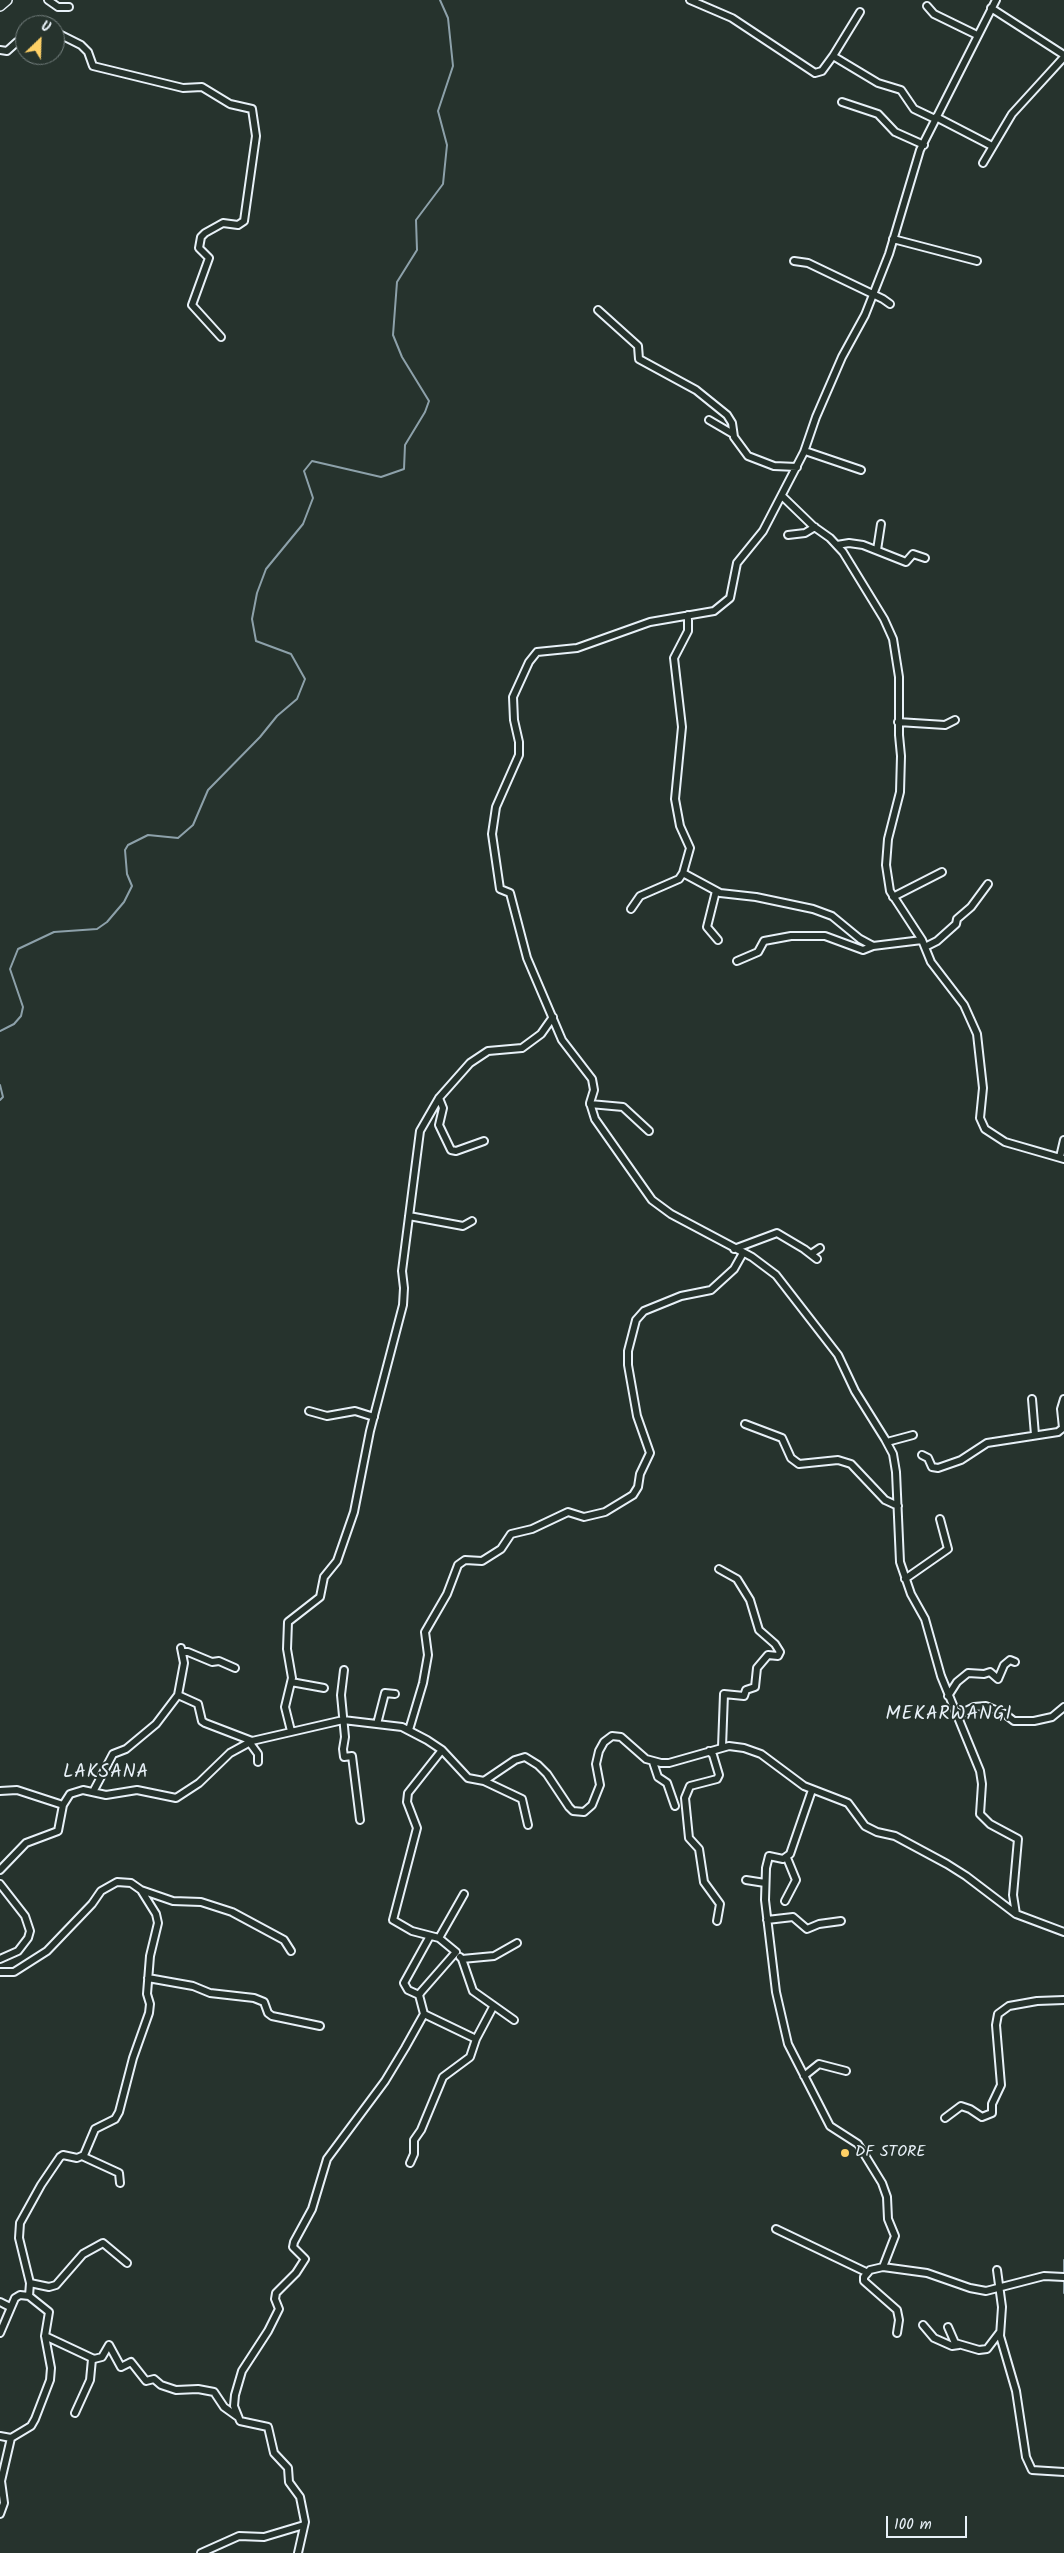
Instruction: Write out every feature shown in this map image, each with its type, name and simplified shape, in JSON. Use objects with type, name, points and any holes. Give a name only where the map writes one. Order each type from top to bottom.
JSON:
[{"type":"main road","points":[[0,6],[7,0]]},
{"type":"street","points":[[48,0],[58,7],[69,7]]},
{"type":"street","points":[[690,0],[732,18],[815,73],[822,71],[860,12]]},
{"type":"street","points":[[996,0],[976,35],[914,165],[893,238],[865,315],[842,357],[816,417],[798,467],[761,534],[737,563],[730,598],[714,611],[636,626],[576,648],[537,652],[529,662],[514,697],[514,720],[519,742],[518,755],[496,807],[493,826],[494,854],[500,889],[510,893],[527,958],[562,1040],[592,1079],[594,1090],[590,1104],[595,1119],[652,1200],[671,1214],[743,1254],[776,1275],[838,1355],[855,1391],[893,1454],[898,1506],[898,1552],[905,1579],[924,1619],[932,1650],[948,1696],[958,1715],[980,1771],[982,1784],[980,1814],[990,1824],[1018,1839],[1013,1895],[1016,1914]]},
{"type":"street","points":[[927,6],[934,14],[976,35]]},
{"type":"street","points":[[983,163],[1012,114],[1064,56],[992,8]]},
{"type":"street","points":[[65,37],[83,46],[93,66],[183,88],[202,87],[230,104],[252,109],[256,136],[244,221],[238,225],[223,223],[205,233],[201,237],[199,248],[209,258],[192,306],[213,325],[221,337]]},
{"type":"street","points":[[0,50],[7,51],[15,44]]},
{"type":"street","points":[[833,56],[878,83],[900,90],[914,109],[992,146]]},
{"type":"street","points":[[842,102],[878,114],[895,132],[924,144]]},
{"type":"street","points":[[893,238],[978,260]]},
{"type":"street","points":[[794,261],[808,263],[890,304]]},
{"type":"street","points":[[598,310],[638,346],[639,359],[696,390],[727,415],[732,423],[733,434],[740,448],[754,460],[774,466],[798,467]]},
{"type":"street","points":[[709,420],[733,434]]},
{"type":"street","points":[[805,451],[861,470]]},
{"type":"street","points":[[782,496],[836,545],[860,578],[887,624],[893,639],[899,677],[900,792],[888,839],[886,864],[893,897],[922,940],[931,962],[964,1005],[979,1041],[983,1088],[980,1118],[985,1129],[1005,1142],[1062,1158],[1064,1140]]},
{"type":"street","points":[[876,550],[881,524]]},
{"type":"street","points":[[788,535],[805,533],[815,527]]},
{"type":"street","points":[[836,545],[852,543],[906,562],[914,554],[925,558]]},
{"type":"street","points":[[631,909],[640,896],[679,879],[683,873],[690,848],[680,826],[675,798],[682,727],[674,658],[688,631],[688,615]]},
{"type":"street","points":[[898,722],[946,725],[955,720]]},
{"type":"street","points":[[893,897],[942,872]]},
{"type":"street","points":[[683,873],[716,892],[813,909],[832,916],[860,939],[873,946]]},
{"type":"street","points":[[925,947],[937,941],[956,924],[958,919],[971,908],[988,884]]},
{"type":"street","points":[[716,892],[707,927],[718,940]]},
{"type":"street","points":[[736,961],[758,952],[764,941],[791,936],[825,936],[863,950],[873,946],[922,940]]},
{"type":"street","points":[[291,1731],[285,1706],[291,1682],[287,1649],[288,1622],[320,1596],[324,1578],[337,1561],[354,1512],[374,1416],[403,1306],[404,1288],[402,1271],[417,1142],[425,1120],[439,1098],[470,1063],[484,1052],[522,1048],[540,1034],[553,1017]]},
{"type":"street","points":[[439,1098],[443,1108],[439,1125],[451,1150],[463,1150],[484,1141]]},
{"type":"street","points":[[590,1104],[623,1107],[649,1131]]},
{"type":"street","points":[[409,1216],[464,1226],[472,1221]]},
{"type":"street","points":[[734,1249],[777,1233],[814,1257],[820,1248]]},
{"type":"street","points":[[410,1730],[423,1683],[428,1655],[425,1632],[448,1594],[461,1562],[482,1561],[501,1548],[511,1534],[529,1530],[568,1512],[584,1517],[605,1512],[636,1490],[640,1474],[650,1453],[637,1416],[628,1364],[628,1351],[636,1320],[644,1311],[681,1296],[711,1290],[734,1269],[743,1254]]},
{"type":"street","points":[[1032,1399],[1035,1435]]},
{"type":"street","points":[[922,1455],[928,1458],[932,1467],[938,1468],[961,1460],[987,1443],[1058,1432],[1063,1428],[1061,1410],[1064,1399]]},
{"type":"street","points":[[309,1412],[327,1416],[355,1410],[374,1416]]},
{"type":"street","points":[[745,1424],[782,1438],[791,1458],[799,1464],[838,1460],[851,1464],[886,1500],[898,1506]]},
{"type":"street","points":[[887,1442],[912,1435]]},
{"type":"street","points":[[905,1579],[948,1549],[940,1519]]},
{"type":"street","points":[[719,1569],[737,1578],[750,1600],[759,1630],[776,1644],[780,1652],[778,1656],[768,1655],[757,1668],[755,1687],[746,1690],[743,1697],[724,1694],[722,1747]]},
{"type":"street","points":[[92,1792],[113,1754],[126,1749],[156,1724],[178,1695],[184,1663],[181,1650],[235,1668]]},
{"type":"street","points":[[948,1696],[957,1682],[968,1672],[984,1674],[990,1672],[998,1679],[1004,1664],[1010,1660],[1016,1662]]},
{"type":"street","points":[[344,1670],[341,1695],[344,1757],[352,1756],[360,1820]]},
{"type":"street","points":[[291,1682],[324,1688]]},
{"type":"street","points":[[377,1724],[384,1693],[395,1694]]},
{"type":"street","points":[[178,1695],[198,1704],[202,1721],[205,1723],[251,1742],[258,1754],[258,1762]]},
{"type":"street","points":[[958,1715],[974,1707],[986,1706],[1002,1712],[1014,1721],[1034,1721],[1052,1717],[1064,1707]]},
{"type":"street","points":[[0,1870],[26,1843],[58,1831],[63,1805],[68,1797],[78,1790],[106,1795],[137,1790],[180,1797],[199,1783],[224,1758],[251,1742],[343,1720],[410,1730],[442,1750],[468,1778],[484,1782],[522,1799],[528,1825]]},
{"type":"street","points":[[484,1782],[515,1760],[525,1757],[538,1765],[547,1774],[559,1795],[573,1811],[584,1812],[589,1809],[597,1794],[600,1780],[597,1757],[608,1737],[617,1735],[646,1760],[653,1762],[669,1763],[722,1747],[735,1746],[762,1754],[812,1790],[848,1803],[865,1826],[877,1832],[895,1836],[947,1864],[1016,1914],[1064,1932]]},
{"type":"street","points":[[442,1750],[408,1793],[407,1802],[417,1828],[393,1920],[412,1931],[439,1938],[456,1952],[462,1960],[474,1991],[493,2007],[514,2020]]},
{"type":"street","points":[[709,1751],[713,1755],[719,1775],[717,1779],[690,1786],[685,1798],[689,1838],[699,1849],[704,1882],[720,1904],[716,1921]]},
{"type":"street","points":[[653,1762],[658,1776],[667,1783],[675,1806]]},
{"type":"street","points":[[0,1791],[17,1790],[63,1805]]},
{"type":"street","points":[[787,1858],[796,1841],[812,1790]]},
{"type":"street","points":[[787,1858],[769,1856],[765,1883],[767,1920],[776,1992],[784,2034],[804,2076],[823,2108],[830,2126],[858,2144],[882,2183],[887,2197],[888,2219],[895,2236],[883,2267]]},
{"type":"street","points":[[785,1902],[796,1880],[787,1858]]},
{"type":"street","points":[[746,1880],[765,1883]]},
{"type":"street","points":[[0,1972],[14,1972],[47,1951],[58,1942],[106,1886],[117,1882],[127,1882],[141,1890],[173,1901],[201,1902],[232,1912],[284,1940],[291,1951]]},
{"type":"street","points":[[0,1884],[25,1916],[30,1931],[28,1938],[18,1952],[0,1959]]},
{"type":"street","points":[[82,2156],[95,2129],[115,2118],[119,2112],[133,2058],[149,2013],[150,2001],[147,1994],[150,1956],[158,1919],[141,1890]]},
{"type":"street","points":[[439,1938],[464,1894]]},
{"type":"street","points":[[767,1920],[793,1917],[807,1929],[819,1924],[841,1921]]},
{"type":"street","points":[[419,1995],[406,1989],[404,1983],[430,1936]]},
{"type":"street","points":[[462,1960],[494,1956],[517,1942]]},
{"type":"street","points":[[419,1995],[456,1952]]},
{"type":"street","points":[[148,1978],[193,1986],[210,1993],[254,1998],[264,2002],[268,2013],[272,2016],[320,2026]]},
{"type":"street","points":[[238,2417],[234,2406],[236,2388],[247,2361],[268,2331],[279,2310],[275,2299],[276,2293],[296,2273],[305,2259],[293,2245],[312,2209],[327,2159],[345,2132],[385,2081],[424,2014],[419,1995]]},
{"type":"street","points":[[945,2118],[961,2106],[970,2109],[982,2117],[992,2113],[992,2104],[1001,2088],[996,2025],[998,2014],[1009,2006],[1036,2001],[1064,2000]]},
{"type":"street","points":[[410,2162],[414,2154],[414,2140],[422,2130],[443,2077],[471,2056],[476,2039],[493,2007]]},
{"type":"street","points":[[424,2014],[476,2039]]},
{"type":"street","points":[[804,2076],[819,2064],[846,2071]]},
{"type":"street","points":[[29,2296],[30,2283],[19,2238],[20,2224],[40,2185],[60,2157],[62,2155],[82,2156],[120,2173],[120,2183]]},
{"type":"street","points":[[776,2229],[866,2272],[883,2267],[927,2273],[978,2290],[1000,2288],[1044,2276],[1060,2277]]},
{"type":"street","points":[[30,2283],[49,2287],[56,2285],[83,2254],[102,2243],[126,2263]]},
{"type":"street","points":[[997,2270],[1000,2288],[1000,2332],[1016,2391],[1029,2466],[1037,2471],[1064,2472]]},
{"type":"street","points":[[866,2272],[864,2277],[866,2284],[897,2310],[899,2320],[897,2333]]},
{"type":"street","points":[[0,2333],[10,2307],[17,2296],[29,2296],[49,2312],[45,2336],[51,2368],[45,2396],[31,2426],[11,2438],[0,2436]]},
{"type":"street","points":[[0,2302],[10,2307]]},
{"type":"street","points":[[923,2325],[934,2338],[952,2346],[959,2345],[980,2350],[987,2348],[1000,2332]]},
{"type":"street","points":[[948,2327],[951,2336],[959,2345]]},
{"type":"street","points":[[45,2336],[80,2351],[92,2359],[102,2357],[109,2345],[121,2367],[131,2362],[146,2381],[154,2379],[161,2385],[176,2390],[198,2389],[214,2392],[224,2406],[244,2423],[264,2424],[268,2427],[274,2453],[288,2468],[289,2482],[300,2497],[304,2526],[298,2553]]},
{"type":"street","points":[[75,2413],[90,2380],[92,2359]]},
{"type":"street","points":[[0,2514],[4,2503],[1,2481],[11,2438]]},
{"type":"street","points":[[201,2553],[239,2536],[264,2537],[304,2526]]},
{"type":"waterway","points":[[0,1031],[14,1024],[21,1016],[23,1007],[10,969],[18,949],[54,932],[97,929],[107,922],[124,902],[132,886],[127,874],[125,850],[128,845],[148,835],[178,838],[193,825],[208,790],[260,737],[277,716],[297,699],[305,679],[291,654],[256,641],[252,619],[257,593],[266,569],[303,524],[313,498],[304,471],[312,461],[381,477],[404,469],[405,445],[425,412],[429,401],[402,357],[393,335],[397,282],[417,250],[416,220],[443,184],[447,145],[438,111],[453,66],[448,18],[440,0]]},
{"type":"waterway","points":[[0,1085],[3,1097],[0,1100]]},
{"type":"waterway","points":[[1064,2260],[1064,2293]]},
{"type":"place","name":"DF STORE","points":[[845,2153]]},
{"type":"district","name":"MEKARWANGI","points":[[949,1716]]},
{"type":"district","name":"LAKSANA","points":[[106,1774]]}]
